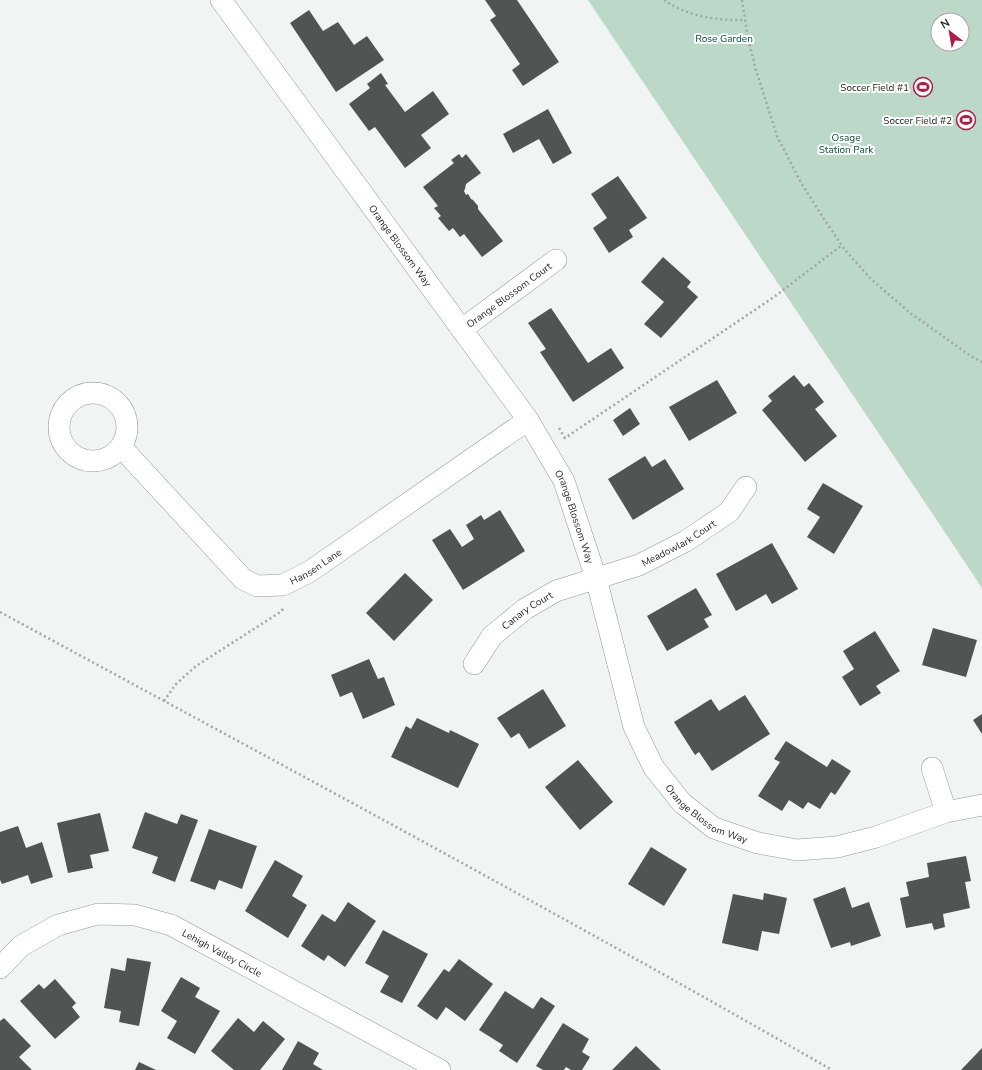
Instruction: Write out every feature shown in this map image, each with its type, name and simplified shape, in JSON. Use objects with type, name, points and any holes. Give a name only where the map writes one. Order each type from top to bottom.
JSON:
[{"type":"street","name":"Orange Blossom Way","points":[[221,0],[528,420],[564,481],[596,578],[634,727],[654,768],[682,803],[714,828],[758,843],[797,850],[837,847],[869,838],[946,812],[982,805]]},
{"type":"street","name":"Orange Blossom Court","points":[[462,329],[556,260]]},
{"type":"street","name":"Hansen Lane","points":[[121,447],[243,579],[257,586],[283,585],[309,572],[528,420]]},
{"type":"street","name":"Meadowlark Court","points":[[596,578],[639,565],[686,541],[729,512],[746,487]]},
{"type":"street","name":"Canary Court","points":[[474,664],[492,636],[525,609],[556,591],[596,578]]},
{"type":"street","points":[[932,768],[946,812]]},
{"type":"street","name":"Lehigh Valley Circle","points":[[0,968],[21,946],[58,925],[98,914],[135,915],[171,925],[440,1070]]},
{"type":"path","points":[[664,0],[676,8],[694,14],[719,19],[745,20]]},
{"type":"path","points":[[742,0],[756,70],[777,136],[800,181],[824,219],[842,244],[871,279],[898,302],[965,352],[982,362]]},
{"type":"path","points":[[559,428],[565,438],[774,297],[842,244]]},
{"type":"path","points":[[164,701],[176,684],[196,666],[282,611],[283,585]]},
{"type":"path","points":[[0,612],[361,807],[687,987],[832,1070]]},
{"type":"green space","name":"Osage Station Park","points":[[588,0],[982,0],[982,588]]},
{"type":"building","points":[[485,0],[517,0],[559,62],[523,86],[512,70],[520,64],[490,20],[496,16]]},
{"type":"building","points":[[309,10],[323,31],[338,22],[354,45],[367,36],[384,60],[336,92],[290,23]]},
{"type":"building","points":[[381,73],[388,84],[385,85],[405,112],[433,91],[449,114],[421,135],[431,148],[405,168],[375,127],[369,131],[349,104],[370,88],[367,84]]},
{"type":"building","points":[[548,109],[572,153],[553,164],[539,139],[513,153],[503,134]]},
{"type":"building","points":[[459,154],[462,158],[466,154],[481,173],[466,184],[464,191],[466,195],[468,194],[478,206],[478,209],[503,241],[482,257],[464,234],[460,237],[453,228],[449,231],[438,218],[441,216],[434,208],[438,206],[423,187],[454,163],[451,160]]},
{"type":"building","points":[[618,176],[647,218],[629,230],[633,237],[609,253],[593,228],[607,218],[591,194]]},
{"type":"building","points":[[663,257],[691,282],[687,287],[698,297],[661,338],[644,324],[664,302],[641,282]]},
{"type":"building","points":[[551,308],[588,363],[611,348],[624,368],[573,402],[540,352],[546,349],[528,323]]},
{"type":"building","points":[[794,375],[804,387],[809,383],[824,402],[815,409],[837,436],[805,462],[762,410],[772,401],[768,396]]},
{"type":"building","points":[[717,380],[737,413],[689,441],[669,407]]},
{"type":"building","points":[[630,408],[640,424],[623,436],[613,420]]},
{"type":"building","points":[[645,456],[652,467],[665,459],[684,489],[633,520],[608,479]]},
{"type":"building","points":[[823,483],[863,506],[834,554],[807,537],[820,517],[807,509]]},
{"type":"building","points":[[500,510],[525,551],[463,590],[432,540],[450,529],[462,547],[474,539],[466,525],[481,515],[484,520]]},
{"type":"building","points":[[772,543],[798,589],[772,604],[766,594],[736,611],[716,574]]},
{"type":"building","points":[[405,573],[433,600],[394,641],[366,613]]},
{"type":"building","points":[[696,588],[712,615],[704,619],[709,627],[667,651],[647,616]]},
{"type":"building","points":[[933,628],[977,640],[966,677],[922,665]]},
{"type":"building","points":[[875,631],[900,671],[876,686],[881,693],[860,706],[842,677],[854,669],[843,651]]},
{"type":"building","points":[[369,659],[378,679],[384,677],[395,705],[363,719],[352,692],[340,697],[331,675]]},
{"type":"building","points":[[543,689],[566,726],[529,749],[519,733],[511,738],[497,718]]},
{"type":"building","points":[[745,695],[770,734],[712,771],[699,752],[695,755],[674,722],[711,699],[719,711]]},
{"type":"building","points":[[982,714],[982,734],[973,720]]},
{"type":"building","points":[[417,718],[449,733],[450,730],[479,744],[458,788],[391,757],[406,726],[411,729]]},
{"type":"building","points":[[786,741],[827,767],[832,759],[851,771],[835,795],[831,792],[820,809],[808,802],[803,809],[789,800],[782,811],[758,796],[780,762],[774,759]]},
{"type":"building","points":[[578,760],[613,802],[580,830],[545,787]]},
{"type":"building","points":[[145,812],[177,824],[181,814],[198,820],[175,882],[152,873],[158,857],[132,848]]},
{"type":"building","points":[[100,813],[109,851],[90,855],[93,868],[68,873],[57,823]]},
{"type":"building","points":[[18,826],[26,848],[42,842],[53,877],[31,884],[28,875],[2,884],[0,880],[0,832]]},
{"type":"building","points":[[209,829],[257,846],[242,889],[219,880],[215,890],[190,881]]},
{"type":"building","points":[[651,847],[687,869],[664,906],[628,884]]},
{"type":"building","points":[[966,856],[971,881],[965,882],[970,908],[943,914],[945,927],[934,930],[932,923],[906,928],[900,898],[909,896],[906,882],[929,877],[927,863]]},
{"type":"building","points":[[275,860],[303,876],[292,896],[307,905],[288,938],[245,911]]},
{"type":"building","points":[[845,887],[852,908],[869,902],[881,936],[851,946],[850,942],[831,948],[813,899]]},
{"type":"building","points":[[764,893],[787,898],[779,934],[762,931],[758,951],[722,943],[733,894],[763,900]]},
{"type":"building","points":[[348,902],[376,921],[345,967],[328,955],[324,961],[301,946],[322,914],[335,922]]},
{"type":"building","points":[[383,930],[428,954],[402,1003],[380,992],[389,976],[365,963]]},
{"type":"building","points":[[127,958],[151,962],[139,1026],[119,1022],[121,1011],[104,1008],[111,968],[125,971]]},
{"type":"building","points":[[459,959],[493,984],[465,1021],[446,1007],[437,1020],[417,1006],[444,969],[449,972]]},
{"type":"building","points":[[181,977],[200,988],[195,997],[220,1011],[195,1054],[167,1038],[177,1021],[161,1011]]},
{"type":"building","points":[[55,979],[76,1003],[72,1007],[80,1017],[55,1039],[20,1001],[39,984],[44,989]]},
{"type":"building","points":[[505,991],[533,1009],[541,997],[555,1006],[517,1063],[499,1051],[503,1045],[479,1030]]},
{"type":"building","points":[[4,1018],[31,1046],[19,1057],[32,1070],[0,1070],[0,1021]]},
{"type":"building","points":[[238,1018],[254,1032],[263,1021],[285,1039],[260,1070],[234,1070],[211,1051]]},
{"type":"building","points":[[563,1023],[589,1039],[582,1052],[590,1057],[582,1070],[571,1070],[566,1067],[564,1070],[543,1070],[536,1066]]},
{"type":"building","points":[[298,1041],[319,1053],[313,1064],[323,1070],[282,1070]]},
{"type":"building","points":[[636,1046],[661,1070],[612,1070]]},
{"type":"building","points":[[982,1048],[982,1070],[961,1070]]},
{"type":"building","points":[[139,1062],[156,1070],[135,1070]]},
{"type":"place","name":"Soccer Field #1","points":[[923,87]]},
{"type":"place","name":"Soccer Field #2","points":[[966,120]]},
{"type":"park label","name":"Rose Garden","points":[[724,38]]}]
